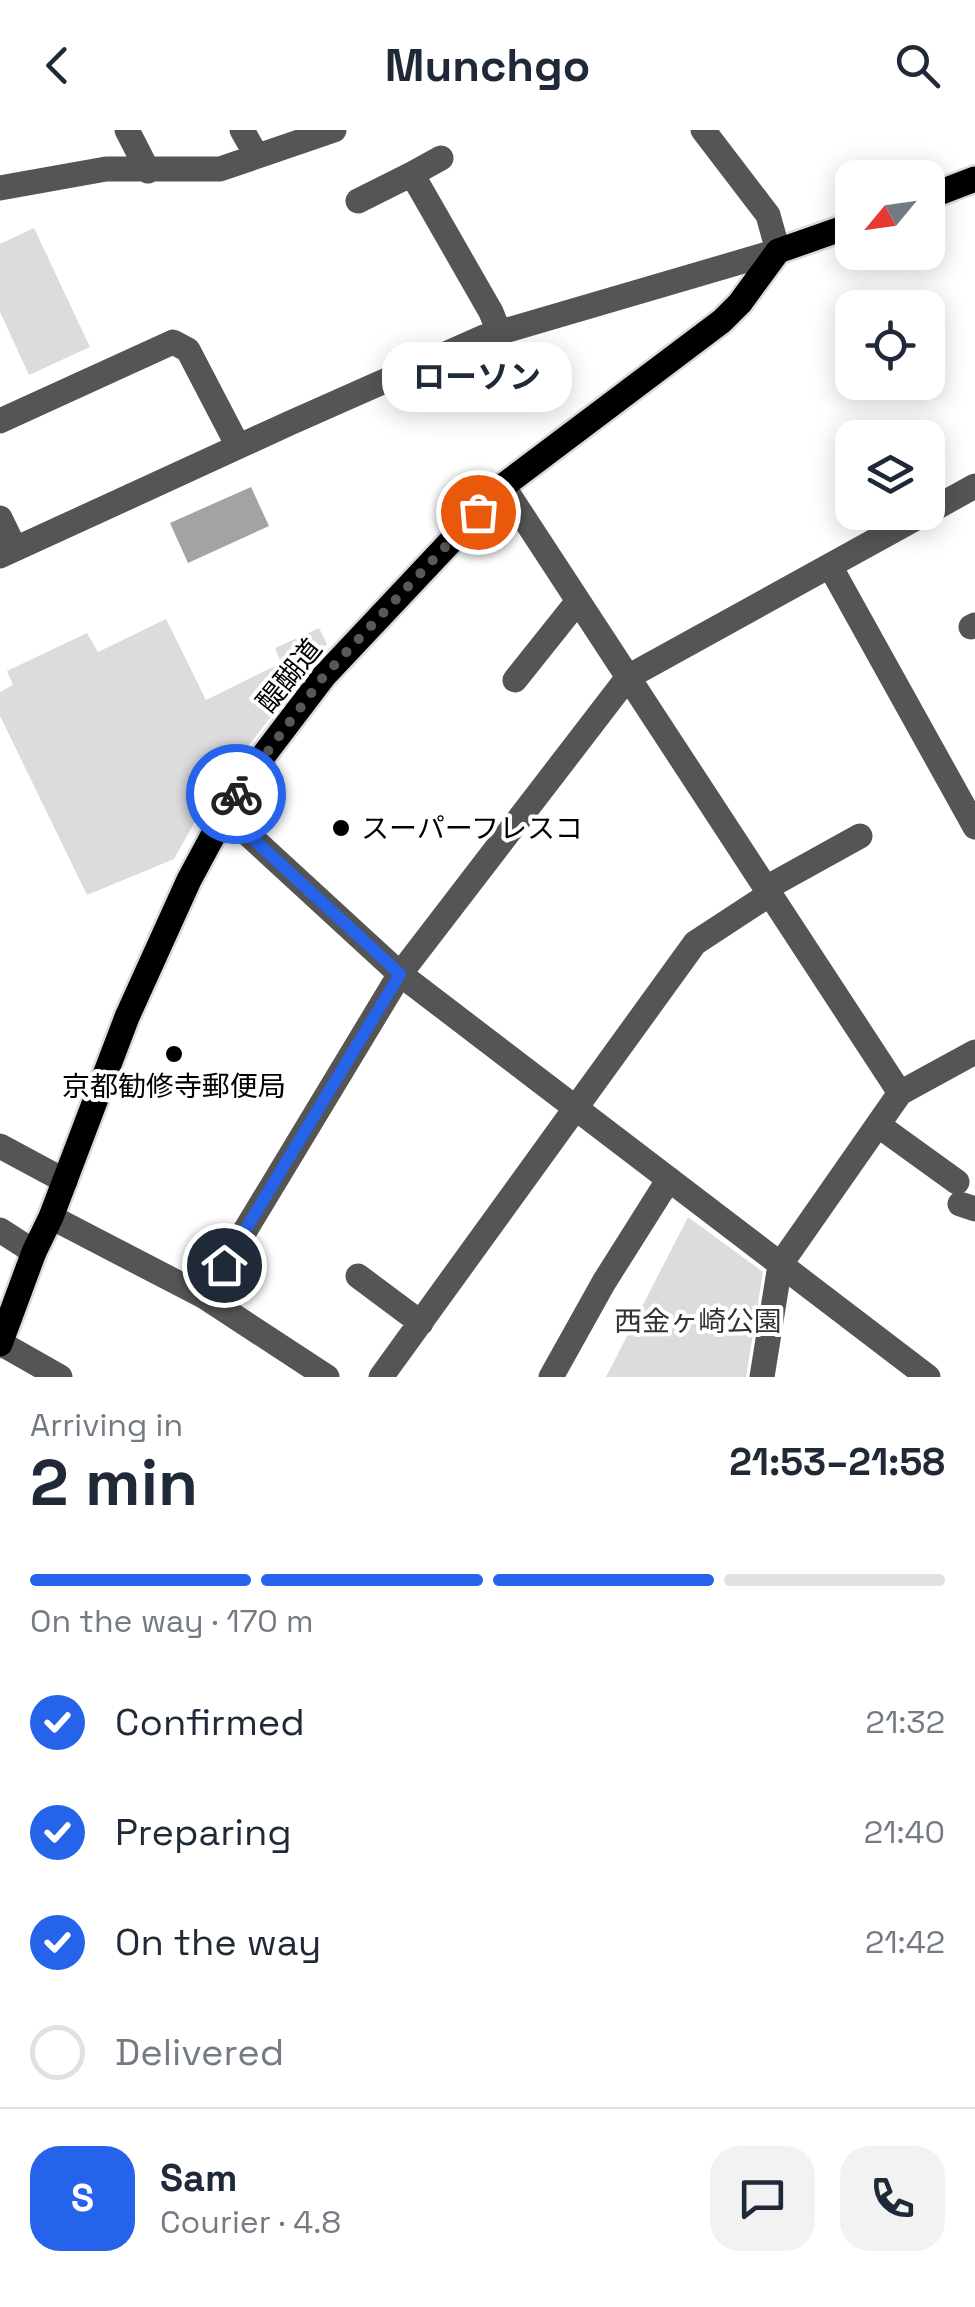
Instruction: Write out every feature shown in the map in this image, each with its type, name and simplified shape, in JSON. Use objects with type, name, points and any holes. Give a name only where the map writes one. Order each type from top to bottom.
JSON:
[{"type":"main road","points":[[945,189],[975,178]]},
{"type":"main road","points":[[778,251],[835,231]]},
{"type":"main road","name":"醍醐道","points":[[0,1344],[127,1017],[190,880],[238,789],[324,676],[502,486],[722,320],[740,303],[778,251]]},
{"type":"street","points":[[127,130],[148,170]]},
{"type":"street","points":[[242,130],[256,156]]},
{"type":"street","points":[[0,188],[106,169],[220,169],[334,130]]},
{"type":"street","points":[[0,518],[7,553],[484,336],[778,251],[768,215],[704,130]]},
{"type":"street","points":[[358,201],[441,158]]},
{"type":"street","points":[[412,174],[499,332]]},
{"type":"street","points":[[0,420],[173,342],[188,350],[238,446]]},
{"type":"street","points":[[502,486],[900,1093]]},
{"type":"street","points":[[945,502],[975,486]]},
{"type":"street","points":[[205,1297],[400,974],[628,677],[895,530]]},
{"type":"street","points":[[830,566],[975,828]]},
{"type":"street","points":[[515,680],[578,602]]},
{"type":"street","points":[[226,814],[400,974],[928,1377]]},
{"type":"street","points":[[381,1377],[695,943],[768,891],[860,836]]},
{"type":"street","points":[[762,1377],[780,1264],[900,1093],[975,1052]]},
{"type":"street","points":[[878,1125],[964,1199]]},
{"type":"street","points":[[0,1146],[64,1181]]},
{"type":"street","points":[[552,1377],[604,1282],[669,1179]]},
{"type":"street","points":[[51,1217],[205,1297],[328,1377]]},
{"type":"street","points":[[0,1230],[34,1252]]},
{"type":"street","points":[[358,1276],[420,1323]]},
{"type":"street","points":[[0,1344],[60,1377]]},
{"type":"green space","points":[[34,228],[90,347],[29,375],[0,312],[0,244]]},
{"type":"green space","points":[[166,619],[206,700],[281,663],[275,648],[319,628],[327,644],[208,798],[174,859],[87,895],[0,716],[0,692],[13,685],[7,671],[87,633],[98,652]]},
{"type":"green space","name":"西金ヶ崎公園","points":[[688,1217],[763,1272],[746,1377],[606,1377]]},
{"type":"shaded area","points":[[251,487],[269,526],[188,563],[170,523]]},
{"type":"way so far","points":[[236,794],[324,676],[478,512]]},
{"type":"place","name":"ローソン","points":[[478,512]]},
{"type":"place","name":"スーパーフレスコ","points":[[341,828]]},
{"type":"place","name":"京都勧修寺郵便局","points":[[174,1054]]},
{"type":"route","points":[[224,1265],[400,974],[226,814],[236,794]]}]
